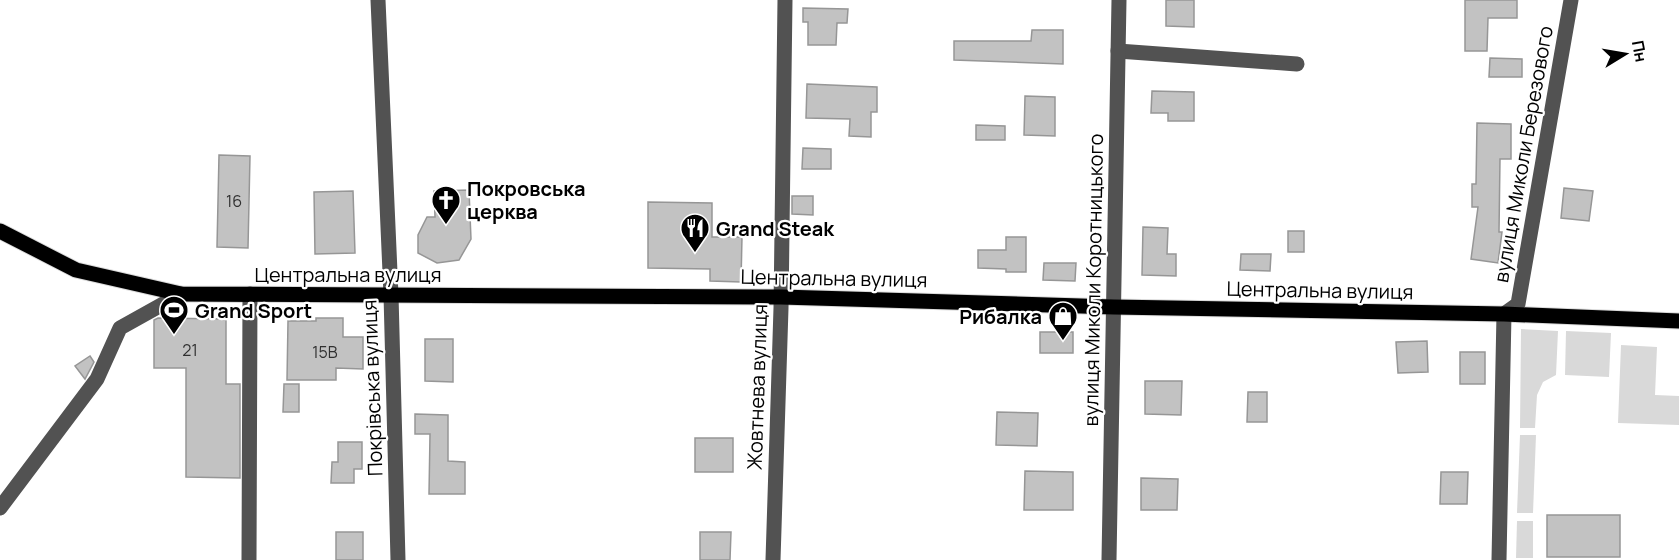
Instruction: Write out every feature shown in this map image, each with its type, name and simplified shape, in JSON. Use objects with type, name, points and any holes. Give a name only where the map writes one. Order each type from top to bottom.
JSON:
[{"type":"main road","name":"Центральна вулиця","points":[[0,231],[76,270],[181,294],[781,297],[1113,307],[1504,314],[1679,321]]},
{"type":"street","name":"Покрівська вулиця","points":[[378,0],[391,295],[398,560]]},
{"type":"street","name":"Жовтнева вулиця","points":[[773,560],[781,297],[785,0]]},
{"type":"street","name":"вулиця Миколи Коротницького","points":[[1109,560],[1119,0]]},
{"type":"street","name":"вулиця Миколи Березового","points":[[1504,314],[1518,304],[1571,0]]},
{"type":"street","points":[[1118,51],[1297,64]]},
{"type":"street","points":[[0,508],[98,379],[120,328],[181,294]]},
{"type":"street","points":[[249,560],[250,294]]},
{"type":"street","points":[[1499,560],[1504,314]]},
{"type":"shaded area","points":[[1521,329],[1558,331],[1556,375],[1543,382],[1537,395],[1535,428],[1520,428]]},
{"type":"shaded area","points":[[1566,331],[1611,333],[1609,377],[1565,375]]},
{"type":"shaded area","points":[[1621,345],[1657,347],[1655,395],[1679,396],[1679,425],[1618,423]]},
{"type":"shaded area","points":[[1520,435],[1536,435],[1533,513],[1517,513]]},
{"type":"shaded area","points":[[1517,521],[1533,521],[1533,558],[1516,558]]},
{"type":"building","points":[[1166,0],[1194,0],[1194,27],[1166,26]]},
{"type":"building","points":[[1465,0],[1517,0],[1517,18],[1488,18],[1487,51],[1465,51]]},
{"type":"building","points":[[803,8],[848,9],[847,23],[837,23],[836,45],[808,45],[808,22],[803,22]]},
{"type":"building","points":[[1032,30],[1063,30],[1063,64],[954,60],[954,41],[1031,41]]},
{"type":"building","points":[[1490,58],[1522,59],[1522,77],[1489,77]]},
{"type":"building","points":[[807,84],[877,87],[877,112],[871,112],[871,137],[849,136],[850,119],[806,118]]},
{"type":"building","points":[[1152,91],[1194,92],[1194,121],[1168,121],[1168,113],[1151,113]]},
{"type":"building","points":[[1025,96],[1055,97],[1055,136],[1024,135]]},
{"type":"building","points":[[1477,123],[1511,124],[1511,159],[1500,159],[1499,232],[1502,232],[1498,263],[1471,259],[1478,207],[1472,207],[1472,184],[1476,184]]},
{"type":"building","points":[[976,125],[1005,126],[1005,140],[976,140]]},
{"type":"building","points":[[803,148],[831,149],[831,169],[802,169]]},
{"type":"building","points":[[219,155],[250,156],[248,248],[217,247]]},
{"type":"building","points":[[1564,188],[1593,191],[1589,221],[1561,218]]},
{"type":"building","name":"Покровська церква","points":[[469,190],[471,239],[459,260],[437,263],[418,253],[418,235],[427,217],[435,217],[434,191]]},
{"type":"building","points":[[353,191],[355,253],[315,254],[314,192]]},
{"type":"building","points":[[792,196],[813,196],[813,215],[792,214]]},
{"type":"building","name":"Grand Steak","points":[[648,202],[712,203],[712,237],[742,237],[741,282],[710,281],[710,269],[648,268]]},
{"type":"building","points":[[1143,227],[1168,228],[1167,254],[1176,254],[1176,276],[1142,275]]},
{"type":"building","points":[[1288,231],[1304,231],[1304,252],[1288,252]]},
{"type":"building","points":[[1006,237],[1026,237],[1026,272],[978,268],[978,250],[1006,250]]},
{"type":"building","points":[[1241,254],[1271,254],[1270,271],[1240,270]]},
{"type":"building","points":[[1044,263],[1076,263],[1075,281],[1043,280]]},
{"type":"building","points":[[158,318],[226,319],[226,384],[240,384],[240,478],[186,477],[186,368],[154,368],[154,320]]},
{"type":"building","points":[[316,318],[343,318],[343,337],[363,337],[363,369],[336,368],[336,380],[287,380],[288,321],[316,321]]},
{"type":"building","name":"Рибалка","points":[[1040,332],[1073,332],[1073,353],[1040,353]]},
{"type":"building","points":[[425,339],[453,339],[453,382],[425,381]]},
{"type":"building","points":[[1427,341],[1428,372],[1398,373],[1396,342]]},
{"type":"building","points":[[1460,352],[1485,352],[1485,384],[1460,384]]},
{"type":"building","points":[[90,356],[94,362],[85,379],[75,366]]},
{"type":"building","points":[[1145,381],[1182,381],[1181,415],[1145,414]]},
{"type":"building","points":[[284,384],[299,384],[299,412],[283,412]]},
{"type":"building","points":[[1248,392],[1267,392],[1267,422],[1247,422]]},
{"type":"building","points":[[997,412],[1038,413],[1037,446],[996,445]]},
{"type":"building","points":[[415,414],[448,415],[448,461],[465,462],[465,494],[429,494],[430,434],[415,434]]},
{"type":"building","points":[[695,438],[733,438],[733,472],[695,472]]},
{"type":"building","points":[[338,442],[362,442],[362,469],[354,469],[354,483],[331,483],[332,462],[338,462]]},
{"type":"building","points":[[1025,471],[1073,472],[1073,510],[1024,510]]},
{"type":"building","points":[[1441,472],[1468,472],[1467,504],[1440,504]]},
{"type":"building","points":[[1141,478],[1178,479],[1177,510],[1141,510]]},
{"type":"building","points":[[1547,515],[1620,515],[1620,557],[1547,557]]},
{"type":"building","points":[[336,532],[363,532],[363,560],[336,560]]},
{"type":"building","points":[[700,532],[731,532],[730,560],[700,560]]},
{"type":"place","name":"Покровська церква","points":[[446,226]]},
{"type":"place","name":"Grand Steak","points":[[695,254]]},
{"type":"place","name":"Grand Sport","points":[[174,336]]},
{"type":"place","name":"Рибалка","points":[[1063,342]]}]
